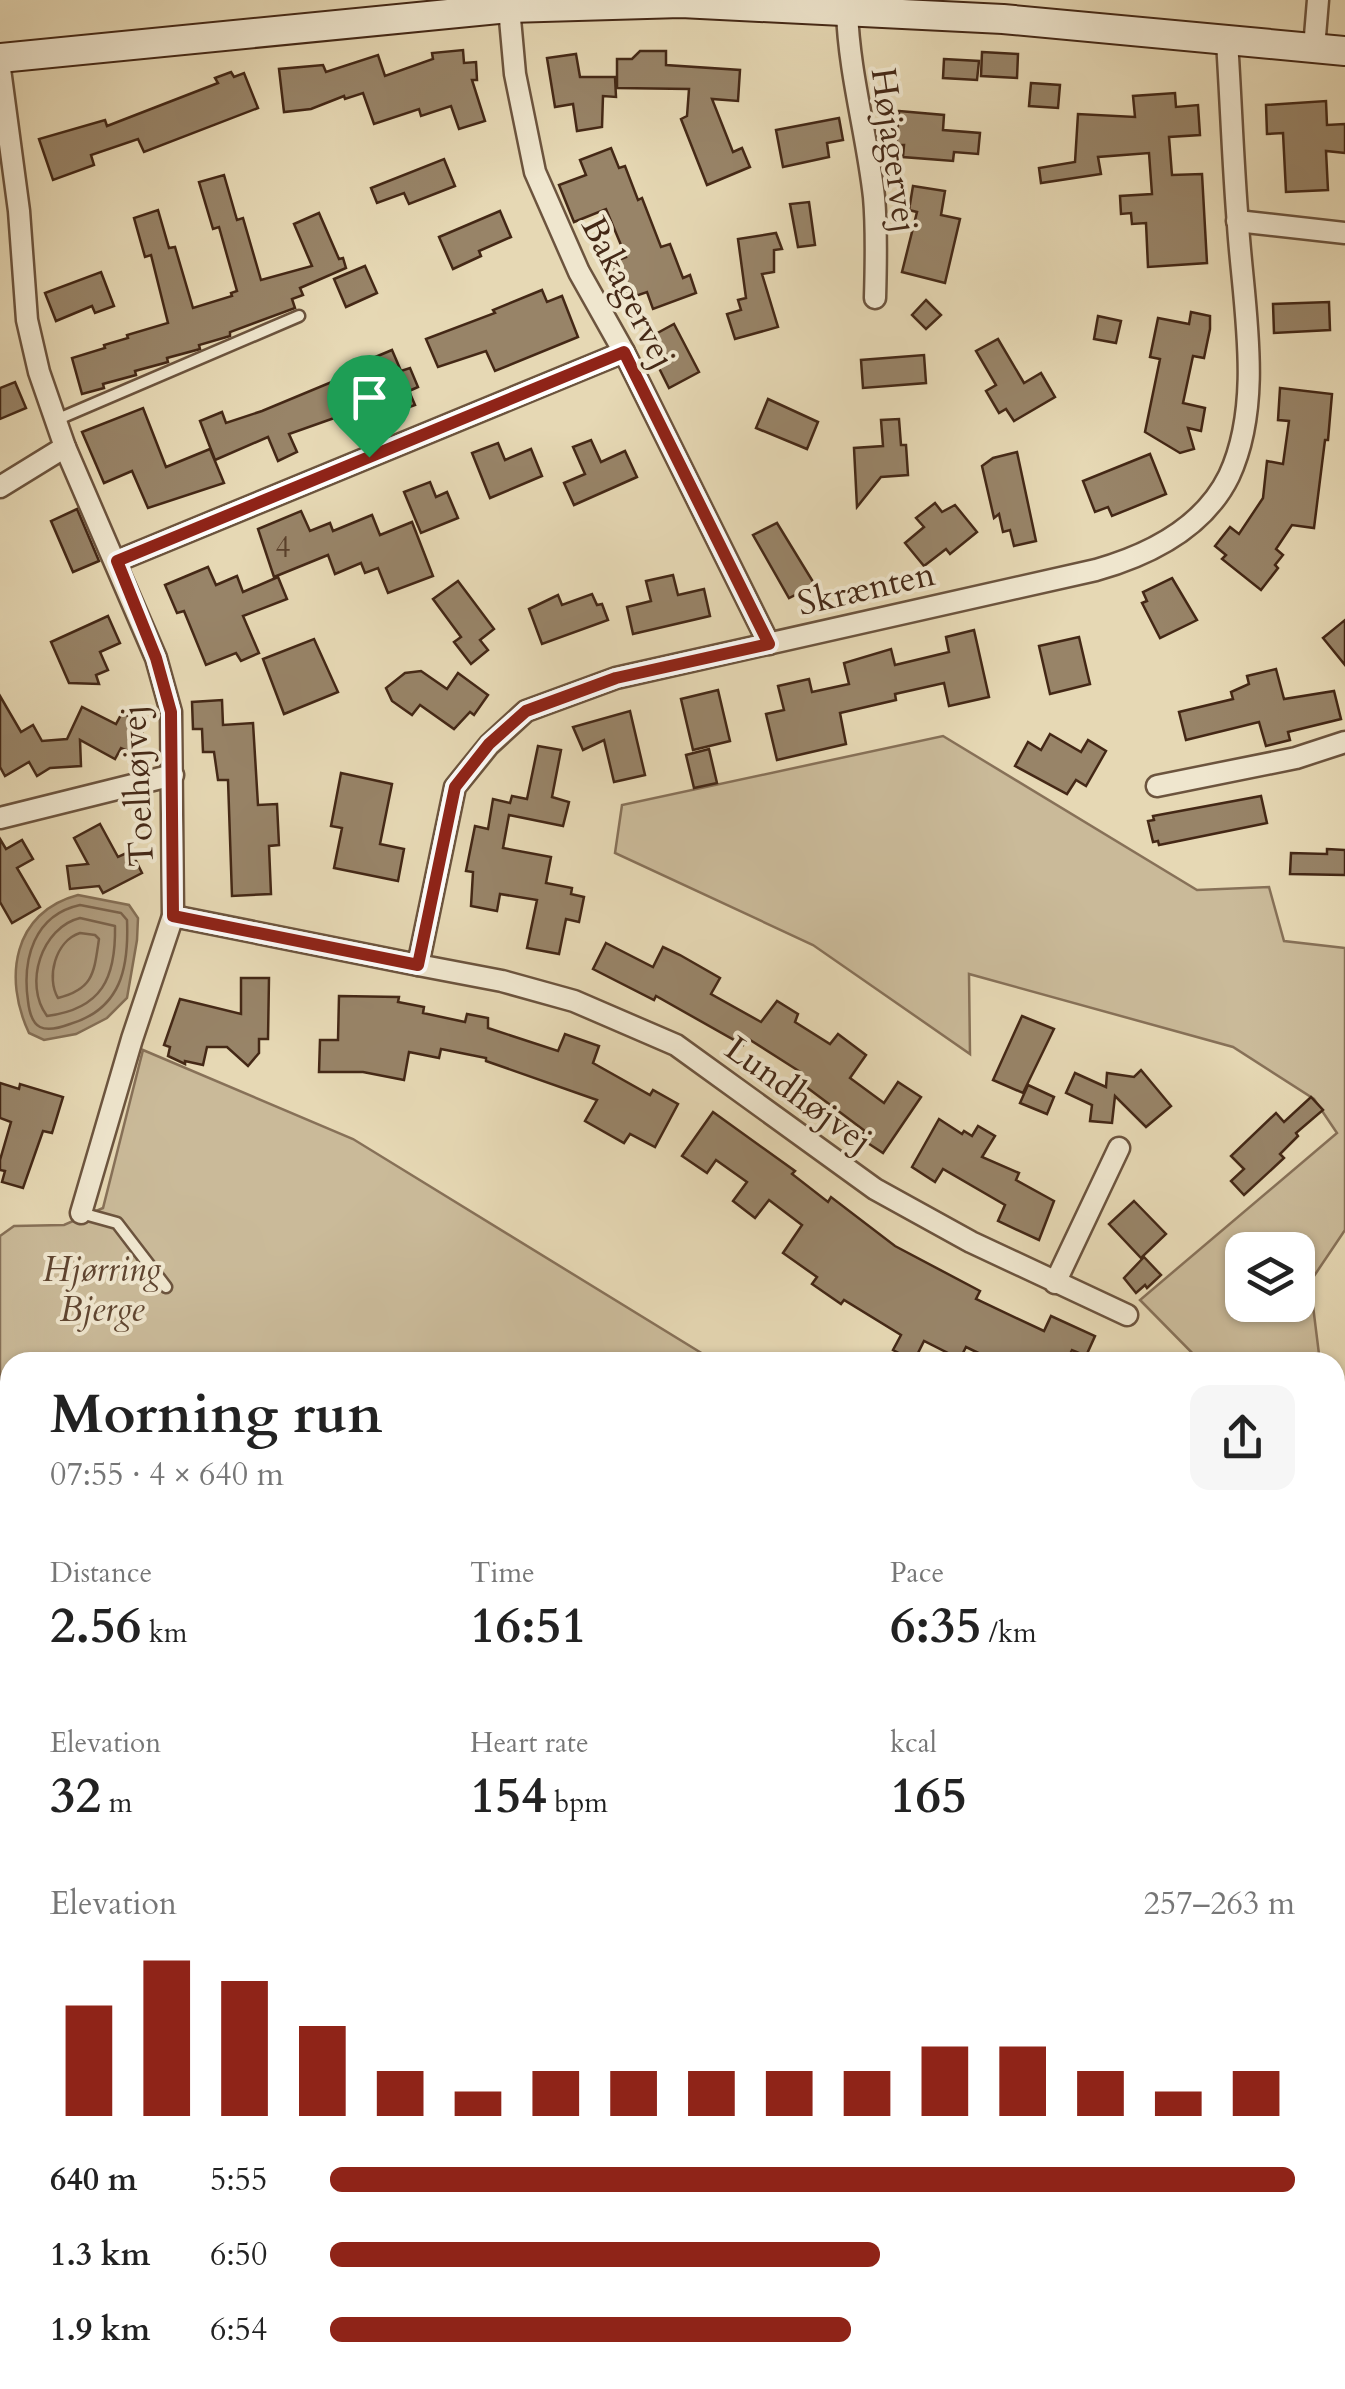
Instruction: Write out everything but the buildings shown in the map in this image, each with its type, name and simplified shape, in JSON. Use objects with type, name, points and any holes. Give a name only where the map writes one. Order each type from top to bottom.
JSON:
[{"type":"street","points":[[1314,48],[1318,0]]},
{"type":"street","points":[[0,58],[509,8],[681,4],[848,11],[1004,10],[1227,41],[1345,50]]},
{"type":"street","name":"Bakagervej","points":[[509,8],[515,74],[535,172],[579,272],[624,352],[769,644]]},
{"type":"street","name":"Højagervej","points":[[848,11],[848,47],[874,194],[875,298]]},
{"type":"street","name":"Skrænten","points":[[418,965],[455,787],[489,744],[526,711],[616,678],[1096,570],[1139,557],[1180,533],[1199,516],[1228,476],[1245,422],[1248,363],[1227,41]]},
{"type":"street","name":"Toelhøjvej","points":[[0,69],[19,211],[27,320],[39,372],[65,447],[156,658],[171,712],[173,916],[81,1213]]},
{"type":"street","points":[[1237,220],[1345,233]]},
{"type":"street","points":[[117,561],[624,352]]},
{"type":"street","points":[[0,486],[65,447]]},
{"type":"street","points":[[1157,786],[1296,758],[1345,742]]},
{"type":"street","points":[[0,818],[173,775]]},
{"type":"street","points":[[173,916],[418,965]]},
{"type":"street","name":"Lundhøjvej","points":[[418,965],[502,981],[574,1002],[676,1045],[875,1189],[970,1242],[1127,1315]]},
{"type":"street","points":[[1055,1283],[1118,1148]]},
{"type":"lane","points":[[56,420],[299,316]]},
{"type":"lane","points":[[81,1213],[117,1224],[166,1287]]},
{"type":"green space","points":[[943,736],[1197,890],[1269,887],[1284,941],[1345,948],[1345,1230],[1315,1275],[1315,1232],[1225,1232],[1225,1322],[1315,1322],[1319,1352],[1191,1352],[1140,1300],[1337,1133],[1314,1099],[1233,1047],[969,974],[970,1054],[813,945],[615,853],[622,805]]},
{"type":"green space","name":"Hjørring Bjerge","points":[[143,1050],[353,1139],[700,1352],[0,1352],[0,1236],[14,1226],[64,1225],[103,1208]]},
{"type":"water","points":[[78,895],[129,905],[138,918],[127,998],[107,1018],[76,1034],[44,1040],[29,1033],[21,1012],[16,970],[19,950],[39,916]]},
{"type":"route","points":[[624,352],[769,644],[616,678],[526,711],[489,744],[455,787],[418,965],[173,916],[171,712],[156,658],[117,561],[369,457],[624,352]]}]
